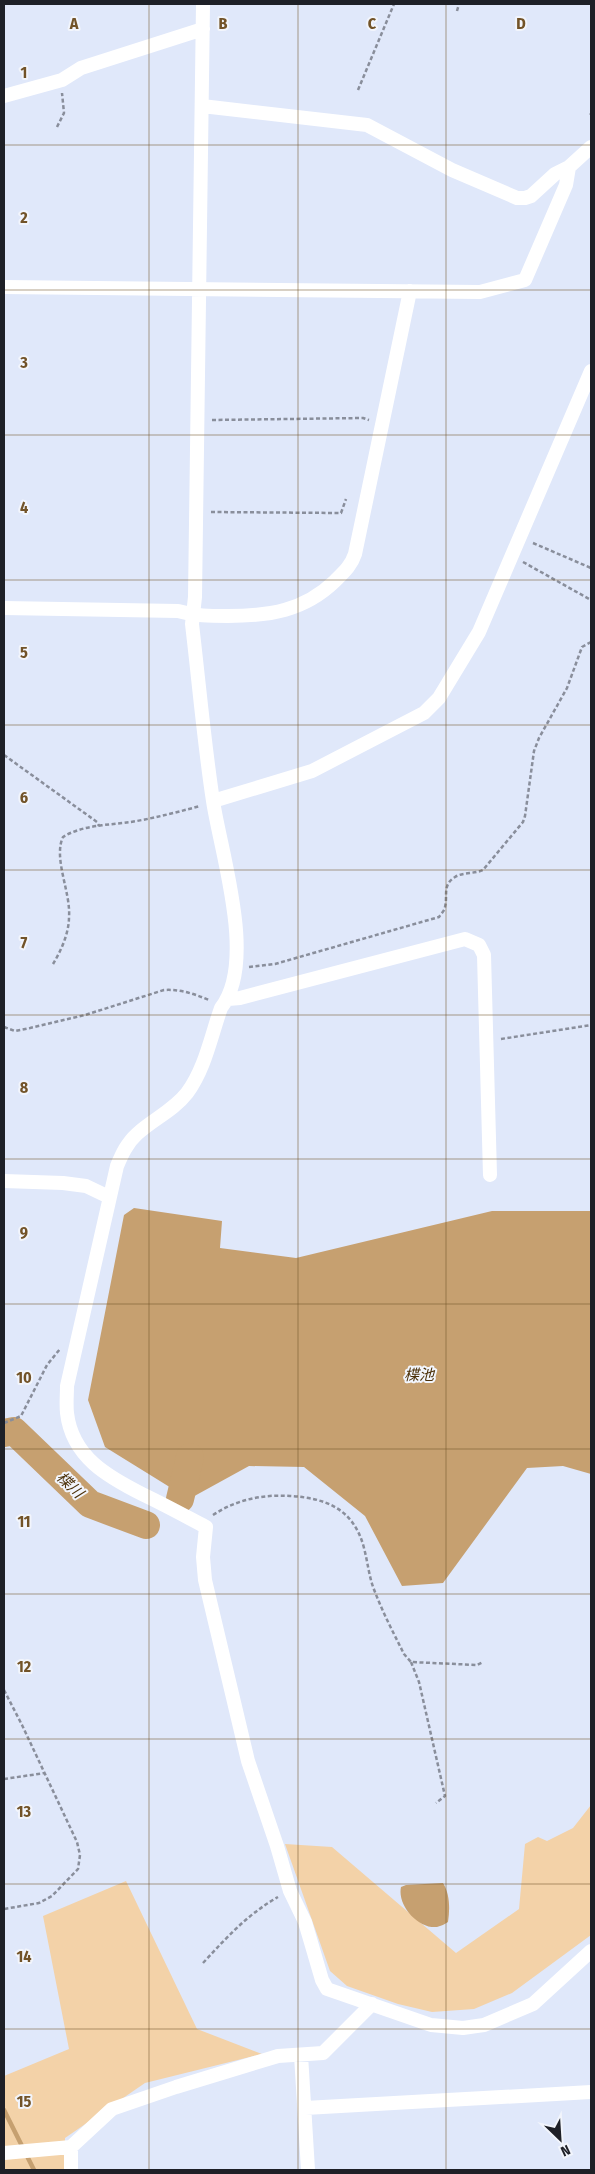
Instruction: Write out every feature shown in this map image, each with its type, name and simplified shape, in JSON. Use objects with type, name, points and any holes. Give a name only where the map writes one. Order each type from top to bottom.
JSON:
[{"type":"street","points":[[203,4],[196,597],[192,624],[213,801],[234,907],[237,932],[235,968],[226,1002],[198,1076],[186,1094],[167,1113],[137,1133],[125,1148],[117,1166],[67,1386],[67,1414],[82,1450],[93,1465],[114,1480],[206,1526],[203,1557],[207,1588],[248,1761],[290,1891],[305,1922],[322,1980],[327,1989],[431,2025],[463,2028],[484,2025],[533,2004],[591,1951]]},
{"type":"street","points":[[4,96],[62,80],[81,68],[203,29]]},
{"type":"street","points":[[202,106],[368,125],[452,170],[517,198],[530,196],[555,174],[569,167],[591,147]]},
{"type":"street","points":[[4,287],[480,292],[525,280],[566,186],[569,167]]},
{"type":"street","points":[[4,608],[178,611],[193,615],[258,616],[294,608],[313,599],[351,564],[410,291]]},
{"type":"street","points":[[213,801],[312,771],[424,713],[439,698],[478,632],[521,538],[591,371]]},
{"type":"street","points":[[226,1002],[465,939],[479,945],[484,955],[490,1175]]},
{"type":"street","points":[[4,1181],[63,1183],[86,1186],[110,1197]]},
{"type":"street","points":[[4,2153],[71,2147],[112,2110],[176,2087],[278,2056],[323,2053],[372,2004]]},
{"type":"street","points":[[301,2055],[308,2170]]},
{"type":"street","points":[[305,2108],[591,2092]]},
{"type":"street","points":[[71,2147],[71,2170]]},
{"type":"path","points":[[358,90],[394,4]]},
{"type":"path","points":[[457,11],[459,4]]},
{"type":"path","points":[[57,127],[64,114],[62,80]]},
{"type":"path","points":[[198,420],[364,418],[382,425]]},
{"type":"path","points":[[197,512],[341,513],[346,498]]},
{"type":"path","points":[[521,538],[591,568]]},
{"type":"path","points":[[512,557],[591,600]]},
{"type":"path","points":[[235,968],[275,964],[439,917],[445,908],[445,890],[449,883],[462,874],[477,873],[483,870],[522,822],[525,816],[534,751],[539,738],[567,688],[582,647],[591,642]]},
{"type":"path","points":[[4,755],[72,803],[97,822],[99,826]]},
{"type":"path","points":[[53,964],[64,940],[70,916],[60,848],[60,842],[63,837],[69,833],[99,826],[174,813],[206,805],[213,801]]},
{"type":"path","points":[[4,1027],[15,1030],[30,1028],[85,1015],[164,990],[176,989],[187,991],[226,1002]]},
{"type":"path","points":[[485,1041],[591,1025]]},
{"type":"path","points":[[4,1423],[21,1416],[47,1365],[72,1334],[78,1334]]},
{"type":"path","points":[[206,1526],[213,1516],[226,1507],[258,1497],[282,1495],[316,1498],[347,1514],[358,1532],[364,1547],[375,1592],[404,1654],[411,1662],[419,1682],[445,1796],[436,1803]]},
{"type":"path","points":[[411,1662],[477,1665],[483,1662]]},
{"type":"path","points":[[4,1690],[77,1842],[80,1861],[78,1870],[47,1899],[40,1903],[4,1909]]},
{"type":"path","points":[[4,1779],[44,1773]]},
{"type":"path","points":[[203,1963],[237,1926],[258,1908],[290,1891]]},
{"type":"shaded area","points":[[591,1805],[591,1935],[512,1993],[474,2009],[432,2012],[398,2004],[347,1986],[330,1971],[285,1844],[332,1847],[456,1953],[519,1909],[525,1844],[538,1837],[547,1841],[573,1828]]},
{"type":"shaded area","points":[[126,1881],[197,2029],[262,2054],[145,2083],[65,2138],[64,2170],[4,2170],[4,2076],[69,2049],[43,1916]]},
{"type":"water","name":"楪池","points":[[134,1208],[222,1221],[220,1248],[296,1258],[492,1211],[591,1211],[591,1474],[563,1466],[527,1468],[443,1583],[402,1586],[365,1516],[304,1467],[249,1466],[189,1499],[105,1447],[88,1400],[124,1215]]},
{"type":"water","points":[[443,1883],[449,1902],[448,1922],[437,1927],[430,1927],[410,1915],[402,1901],[401,1887],[406,1885]]},
{"type":"waterway","name":"楪川","points":[[4,1433],[14,1431],[90,1504],[146,1525]]},
{"type":"waterway","name":"楪池","points":[[180,1499],[190,1457]]},
{"type":"waterway","points":[[4,2110],[34,2170]]}]
